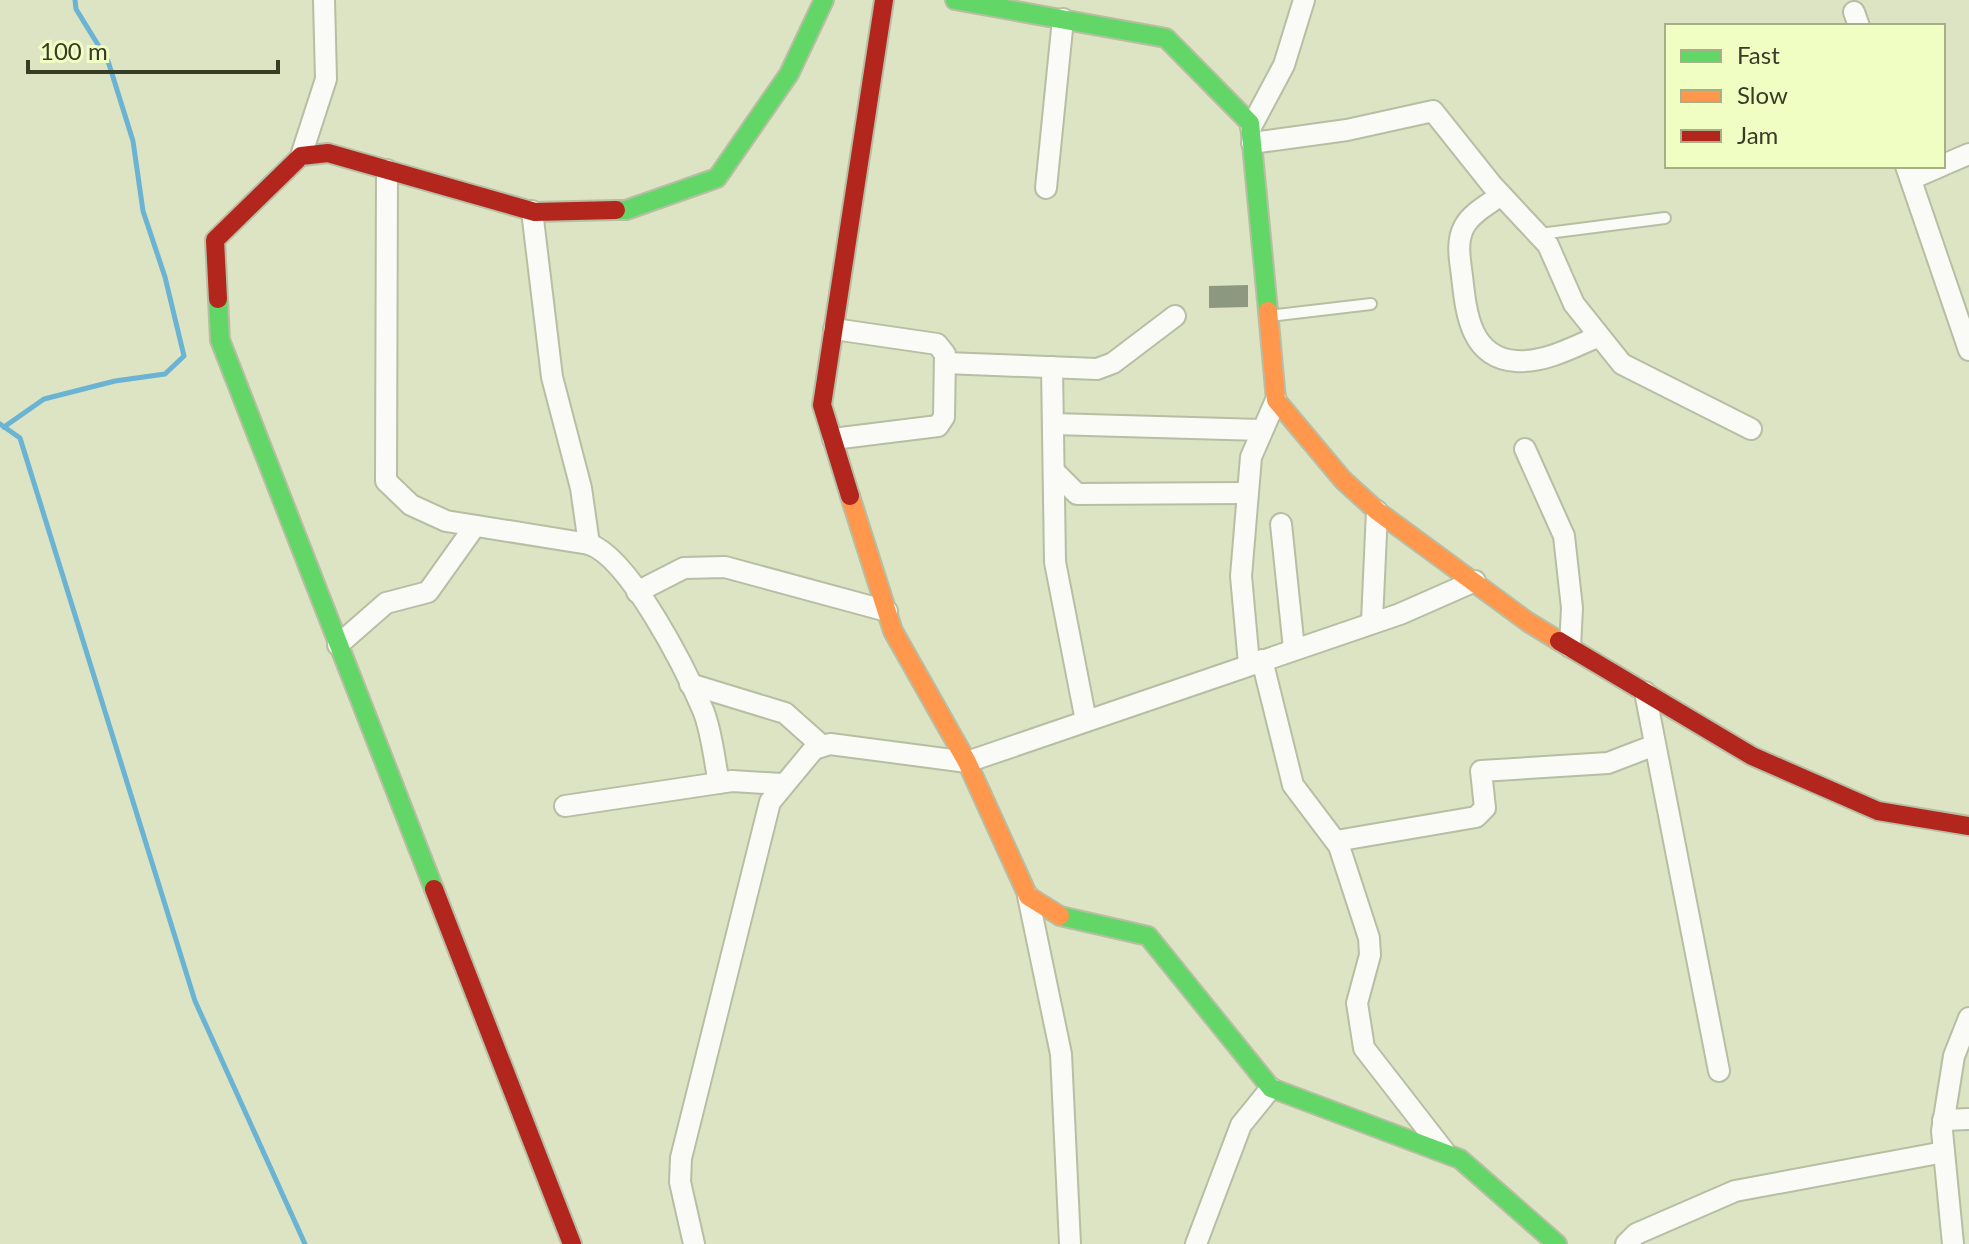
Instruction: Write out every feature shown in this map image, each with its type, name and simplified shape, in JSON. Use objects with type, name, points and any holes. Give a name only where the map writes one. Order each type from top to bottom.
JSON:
[{"type":"street","points":[[324,0],[326,79],[301,156],[215,240],[220,340],[572,1244]]},
{"type":"street","points":[[301,156],[328,153],[532,211],[626,210],[717,178],[789,74],[824,0]]},
{"type":"street","points":[[884,0],[822,405],[893,631],[967,762],[1028,896],[1061,1054],[1070,1244]]},
{"type":"street","points":[[955,0],[1166,38],[1252,135]]},
{"type":"street","points":[[1304,0],[1284,65],[1252,135],[1276,400],[1251,457],[1241,576],[1256,662],[1293,785],[1336,841],[1369,938],[1370,955],[1357,1003],[1364,1048],[1446,1154]]},
{"type":"street","points":[[1046,188],[1063,19]]},
{"type":"street","points":[[1252,135],[1347,130],[1433,111],[1501,195],[1548,245],[1574,304],[1633,373],[1751,429]]},
{"type":"street","points":[[1945,165],[1969,154]]},
{"type":"street","points":[[1931,168],[1908,172],[1969,350]]},
{"type":"street","points":[[387,170],[386,481],[411,505],[446,521],[589,544],[608,553],[657,619],[690,684],[706,718],[719,783]]},
{"type":"street","points":[[1501,195],[1470,219],[1462,230],[1458,247],[1467,322],[1480,345],[1499,357],[1516,361],[1562,351],[1599,336]]},
{"type":"street","points":[[532,211],[552,377],[581,488],[589,544]]},
{"type":"street","points":[[945,363],[1106,367],[1175,316]]},
{"type":"street","points":[[833,439],[935,429],[944,417],[945,363],[944,349],[937,344],[834,329]]},
{"type":"street","points":[[1052,367],[1055,562],[1086,721]]},
{"type":"street","points":[[1276,400],[1343,480],[1377,511],[1528,622],[1752,756],[1878,811],[1969,826]]},
{"type":"street","points":[[1053,424],[1261,430]]},
{"type":"street","points":[[1525,449],[1564,536],[1572,608],[1570,647]]},
{"type":"street","points":[[1054,471],[1077,494],[1248,493]]},
{"type":"street","points":[[1372,621],[1377,511]]},
{"type":"street","points":[[1281,524],[1294,649]]},
{"type":"street","points":[[338,645],[386,603],[428,592],[475,526]]},
{"type":"street","points":[[637,592],[684,568],[725,567],[887,611]]},
{"type":"street","points":[[690,684],[785,713],[821,745],[967,762],[1372,621],[1400,614],[1475,581]]},
{"type":"street","points":[[1645,692],[1719,1071]]},
{"type":"street","points":[[694,1244],[680,1182],[681,1158],[770,802],[782,784],[821,745]]},
{"type":"street","points":[[1336,841],[1476,817],[1485,808],[1481,771],[1608,763],[1655,745]]},
{"type":"street","points":[[565,806],[719,783],[782,784]]},
{"type":"street","points":[[1028,896],[1052,914],[1148,936],[1271,1088],[1460,1159],[1557,1244]]},
{"type":"street","points":[[1953,1244],[1943,1120],[1954,1056],[1969,1018]]},
{"type":"street","points":[[1196,1244],[1241,1125],[1271,1088]]},
{"type":"street","points":[[1943,1120],[1969,1119]]},
{"type":"street","points":[[1626,1244],[1636,1234],[1735,1191],[1944,1152]]},
{"type":"lane","points":[[1538,234],[1665,218]]},
{"type":"lane","points":[[1268,316],[1371,304]]},
{"type":"building","points":[[1248,285],[1248,307],[1209,308],[1209,286]]},
{"type":"waterway","points":[[4,427],[44,399],[115,381],[165,374],[184,356],[165,277],[143,211],[133,141],[108,61],[76,9],[75,0]]},
{"type":"waterway","points":[[0,424],[20,438],[195,1001],[305,1244]]},
{"type":"traffic: fast","points":[[616,210],[626,210],[717,178],[789,74],[824,0]]},
{"type":"traffic: fast","points":[[955,0],[1166,38],[1250,123],[1268,311]]},
{"type":"traffic: fast","points":[[218,299],[220,340],[434,889]]},
{"type":"traffic: fast","points":[[1060,916],[1148,936],[1271,1088],[1460,1159],[1557,1244]]},
{"type":"traffic: slow","points":[[1268,311],[1276,400],[1343,480],[1377,511],[1528,622],[1559,641]]},
{"type":"traffic: slow","points":[[850,496],[893,631],[967,762],[1028,896],[1060,916]]},
{"type":"traffic: jam","points":[[850,496],[822,405],[884,0]]},
{"type":"traffic: jam","points":[[218,299],[215,240],[301,156],[328,153],[535,212],[616,210]]},
{"type":"traffic: jam","points":[[1559,641],[1752,756],[1878,811],[1969,826]]},
{"type":"traffic: jam","points":[[434,889],[572,1244]]}]
